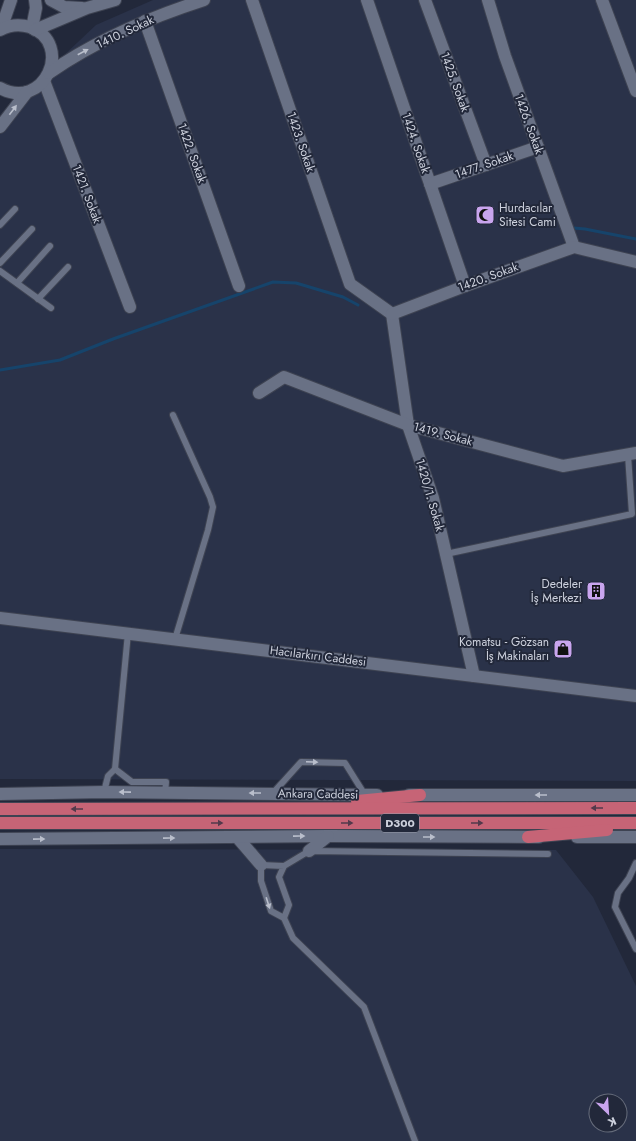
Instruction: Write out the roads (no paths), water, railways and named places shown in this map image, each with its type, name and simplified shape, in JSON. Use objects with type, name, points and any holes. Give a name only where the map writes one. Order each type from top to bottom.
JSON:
[{"type":"highway","points":[[284,808],[420,795]]},
{"type":"highway","name":"Ankara Caddesi","points":[[0,809],[636,808]]},
{"type":"highway","name":"D300","points":[[0,824],[636,823]]},
{"type":"highway","points":[[528,837],[636,828]]},
{"type":"street","points":[[1,30],[11,0]]},
{"type":"street","points":[[34,29],[36,8],[35,0]]},
{"type":"street","points":[[51,0],[64,7],[87,8]]},
{"type":"street","points":[[34,29],[87,8],[115,0]]},
{"type":"street","name":"1410. Sokak","points":[[27,92],[36,88],[47,77],[72,58],[145,21],[204,0]]},
{"type":"street","name":"1423. Sokak","points":[[252,0],[350,284],[392,314]]},
{"type":"street","name":"1424. Sokak","points":[[367,0],[465,286]]},
{"type":"street","name":"1425. Sokak","points":[[425,0],[486,165]]},
{"type":"street","name":"1426. Sokak","points":[[488,0],[505,56],[574,247]]},
{"type":"street","points":[[602,0],[636,91]]},
{"type":"street","name":"1422. Sokak","points":[[145,21],[239,286]]},
{"type":"street","points":[[1,30],[12,25],[24,25],[34,29],[43,36],[49,44],[52,53],[52,63],[47,77]]},
{"type":"street","name":"1421. Sokak","points":[[47,77],[130,307]]},
{"type":"street","points":[[0,88],[16,93],[27,92]]},
{"type":"street","points":[[0,127],[27,92]]},
{"type":"street","name":"1477. Sokak","points":[[430,184],[538,147]]},
{"type":"street","points":[[574,247],[636,262]]},
{"type":"street","name":"1420. Sokak","points":[[392,314],[574,247]]},
{"type":"street","name":"1420/1. Sokak","points":[[392,314],[408,425],[433,498],[474,676]]},
{"type":"street","name":"1419. Sokak","points":[[259,393],[284,377],[408,425],[563,466],[632,454]]},
{"type":"street","name":"Hacılarkırı Caddesi","points":[[0,618],[636,696]]},
{"type":"street","name":"Ankara Caddesi","points":[[0,794],[104,792],[365,795],[636,795]]},
{"type":"street","points":[[309,851],[328,836]]},
{"type":"street","points":[[0,840],[328,836],[636,837]]},
{"type":"street","points":[[237,837],[261,865]]},
{"type":"lane","points":[[0,225],[15,209]]},
{"type":"lane","points":[[0,263],[32,229]]},
{"type":"lane","points":[[17,283],[50,246]]},
{"type":"lane","points":[[38,299],[68,267]]},
{"type":"lane","points":[[0,271],[51,308]]},
{"type":"lane","points":[[173,415],[210,497],[213,507],[208,530],[175,639]]},
{"type":"lane","points":[[446,554],[632,514],[632,454]]},
{"type":"lane","points":[[104,792],[108,776],[115,769],[128,633]]},
{"type":"lane","points":[[273,793],[301,762],[345,763],[365,795]]},
{"type":"lane","points":[[115,769],[132,782],[166,782],[165,793]]},
{"type":"lane","points":[[284,918],[289,905],[279,876],[284,866],[309,851],[548,854]]},
{"type":"lane","points":[[636,863],[629,878],[618,893],[615,906],[636,948]]},
{"type":"lane","points":[[284,866],[261,865],[261,881],[271,911],[284,918],[293,938],[364,1007],[415,1141]]},
{"type":"waterway","points":[[574,228],[636,239]]},
{"type":"waterway","points":[[0,370],[60,360],[113,339],[273,282],[296,283],[343,297],[358,305]]},
{"type":"place","name":"Hurdacılar Sitesi Cami","points":[[485,215]]},
{"type":"place","name":"Dedeler İş Merkezi","points":[[596,591]]},
{"type":"place","name":"Komatsu - Gözsan İş Makinaları","points":[[563,649]]}]
